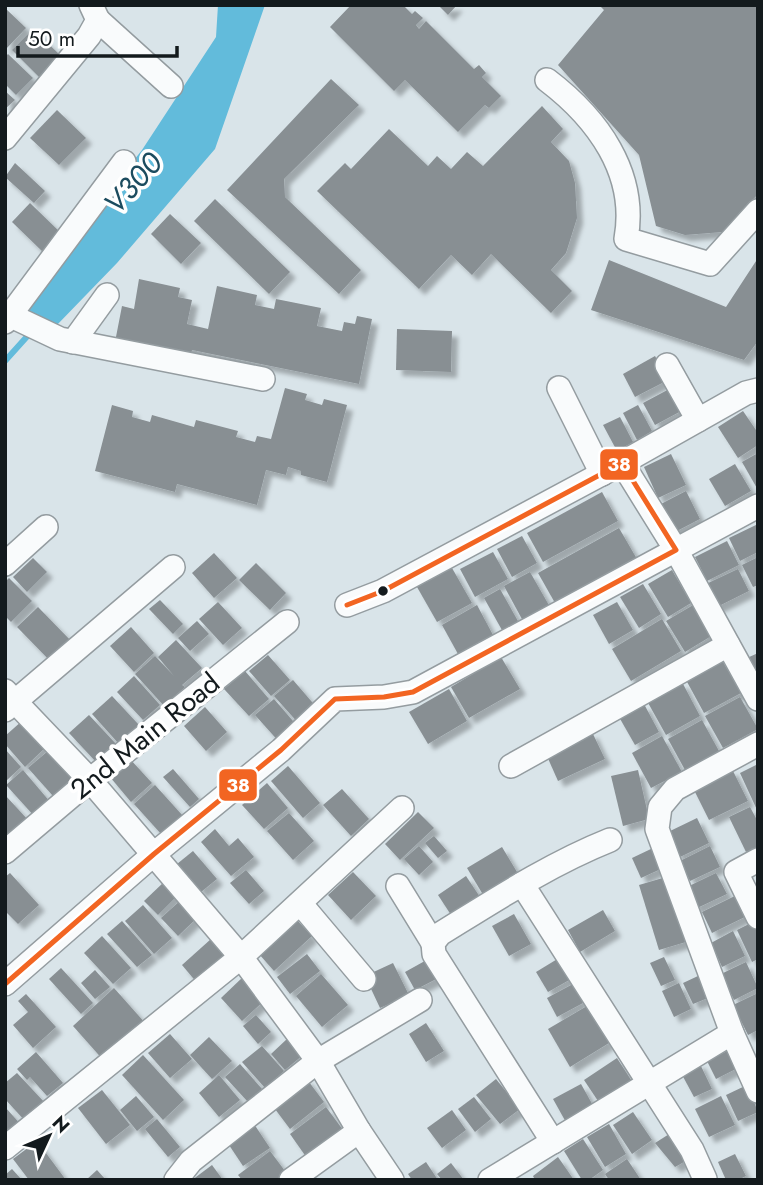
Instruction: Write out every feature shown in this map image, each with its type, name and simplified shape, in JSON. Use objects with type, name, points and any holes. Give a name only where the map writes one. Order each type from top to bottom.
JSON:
[{"type":"street","points":[[94,13],[171,86]]},
{"type":"street","points":[[5,138],[89,36],[94,13]]},
{"type":"street","points":[[547,80],[569,97],[601,132],[620,168],[629,204],[626,239],[710,264],[758,211]]},
{"type":"street","points":[[124,162],[6,317],[67,340],[263,379]]},
{"type":"street","points":[[67,340],[107,295]]},
{"type":"street","points":[[667,365],[698,420]]},
{"type":"street","points":[[559,388],[612,468],[676,550],[758,699]]},
{"type":"street","points":[[347,605],[383,591],[746,393],[758,390]]},
{"type":"street","points":[[5,984],[154,854],[281,750],[335,699],[384,697],[413,692],[758,506]]},
{"type":"street","points":[[5,564],[46,527]]},
{"type":"street","points":[[173,567],[9,701],[90,780],[241,957],[318,1061],[359,1131],[392,1180]]},
{"type":"street","name":"2nd Main Road","points":[[5,852],[287,622]]},
{"type":"street","points":[[511,766],[728,646]]},
{"type":"street","points":[[758,744],[675,789],[660,807],[657,829],[732,1033],[758,1091]]},
{"type":"street","points":[[5,1149],[241,957],[402,808]]},
{"type":"street","points":[[433,943],[440,934],[522,884],[610,839]]},
{"type":"street","points":[[758,860],[736,872],[758,917]]},
{"type":"street","points":[[522,884],[692,1150],[705,1179]]},
{"type":"street","points":[[398,886],[433,943],[434,954],[553,1142]]},
{"type":"street","points":[[300,903],[365,979]]},
{"type":"street","points":[[176,1180],[191,1161],[318,1061],[420,1000]]},
{"type":"street","points":[[490,1180],[519,1172],[553,1142],[732,1033]]},
{"type":"street","points":[[291,1180],[359,1131]]},
{"type":"water","points":[[218,5],[265,5],[215,149],[117,263],[56,326],[19,305],[142,150],[216,37]]},
{"type":"building","points":[[351,5],[403,5],[412,14],[415,11],[423,18],[416,25],[419,29],[426,21],[474,69],[479,65],[486,73],[482,77],[501,96],[489,108],[485,105],[458,132],[405,80],[394,91],[330,27]]},
{"type":"building","points":[[438,5],[457,5],[448,15]]},
{"type":"building","points":[[599,5],[758,5],[758,194],[723,232],[685,235],[656,226],[639,155],[558,65],[604,10]]},
{"type":"building","points":[[5,8],[26,28],[5,50]]},
{"type":"building","points":[[33,29],[60,55],[39,77],[12,50]]},
{"type":"building","points":[[8,54],[33,78],[16,95],[5,84],[5,57]]},
{"type":"building","points":[[331,79],[359,105],[284,179],[285,197],[361,270],[339,294],[227,190]]},
{"type":"building","points":[[5,91],[15,100],[5,109]]},
{"type":"building","points":[[542,106],[563,129],[551,142],[569,161],[575,183],[577,218],[566,253],[551,270],[572,291],[551,313],[491,254],[472,275],[451,255],[419,289],[317,191],[345,163],[351,169],[389,129],[428,166],[437,156],[451,169],[467,152],[483,166]]},
{"type":"building","points":[[57,110],[86,138],[59,165],[30,138]]},
{"type":"building","points":[[15,163],[45,191],[34,203],[5,177]]},
{"type":"building","points":[[215,199],[290,272],[269,294],[194,221]]},
{"type":"building","points":[[30,203],[63,235],[45,254],[12,222]]},
{"type":"building","points":[[170,214],[201,243],[181,264],[151,234]]},
{"type":"building","points":[[758,258],[758,341],[744,360],[591,310],[609,260],[726,307]]},
{"type":"building","points":[[139,279],[180,288],[178,297],[192,300],[187,324],[208,329],[217,286],[257,295],[255,305],[274,309],[276,299],[321,308],[317,326],[342,331],[344,322],[355,324],[357,316],[372,319],[359,384],[192,350],[190,358],[115,342],[122,306],[134,309]]},
{"type":"building","points":[[397,329],[452,331],[451,372],[396,370]]},
{"type":"building","points":[[655,356],[668,380],[635,397],[623,374]]},
{"type":"building","points":[[673,387],[685,409],[655,425],[643,403]]},
{"type":"building","points":[[285,388],[307,394],[305,400],[322,405],[324,399],[347,405],[327,482],[301,475],[301,471],[288,467],[286,475],[266,470],[257,505],[177,484],[175,492],[95,471],[112,405],[133,411],[132,417],[150,422],[152,415],[194,427],[196,420],[238,431],[236,437],[255,442],[257,436],[271,439]]},
{"type":"building","points":[[638,405],[652,431],[637,440],[623,413]]},
{"type":"building","points":[[743,411],[758,433],[758,445],[738,458],[718,427]]},
{"type":"building","points":[[620,417],[633,442],[617,451],[603,425]]},
{"type":"building","points":[[758,453],[758,490],[742,462]]},
{"type":"building","points":[[671,454],[686,485],[658,498],[644,467]]},
{"type":"building","points":[[735,464],[751,491],[725,506],[709,479]]},
{"type":"building","points":[[686,491],[700,519],[673,533],[659,505]]},
{"type":"building","points":[[602,492],[618,521],[543,562],[527,533]]},
{"type":"building","points":[[758,524],[758,552],[740,561],[729,538]]},
{"type":"building","points":[[619,528],[637,559],[555,603],[538,573]]},
{"type":"building","points":[[522,536],[537,563],[512,577],[497,549]]},
{"type":"building","points":[[727,541],[739,565],[707,581],[695,557]]},
{"type":"building","points":[[493,552],[508,579],[475,597],[460,569]]},
{"type":"building","points":[[214,553],[237,578],[214,598],[192,573]]},
{"type":"building","points":[[758,557],[758,585],[753,587],[742,565]]},
{"type":"building","points":[[33,558],[47,572],[27,592],[13,577]]},
{"type":"building","points":[[256,563],[286,593],[270,610],[239,580]]},
{"type":"building","points":[[452,568],[472,603],[437,622],[417,587]]},
{"type":"building","points":[[738,569],[749,591],[715,608],[704,585]]},
{"type":"building","points":[[672,570],[691,603],[668,617],[648,584]]},
{"type":"building","points":[[530,572],[550,607],[523,621],[504,586]]},
{"type":"building","points":[[9,578],[32,601],[11,622],[5,616],[5,582]]},
{"type":"building","points":[[643,584],[661,614],[639,628],[620,597]]},
{"type":"building","points":[[500,589],[523,630],[507,639],[484,598]]},
{"type":"building","points":[[160,600],[183,624],[173,634],[149,609]]},
{"type":"building","points":[[218,602],[242,628],[223,645],[199,619]]},
{"type":"building","points":[[617,602],[633,630],[609,644],[593,615]]},
{"type":"building","points":[[695,604],[713,635],[685,652],[666,621]]},
{"type":"building","points":[[477,605],[493,635],[458,654],[442,625]]},
{"type":"building","points":[[38,607],[75,645],[54,665],[17,627]]},
{"type":"building","points":[[662,619],[681,651],[631,681],[612,649]]},
{"type":"building","points":[[197,621],[209,634],[190,651],[178,638]]},
{"type":"building","points":[[131,627],[154,653],[134,672],[110,646]]},
{"type":"building","points":[[176,640],[202,668],[182,685],[185,687],[164,706],[135,674],[155,656],[174,676],[158,657]]},
{"type":"building","points":[[758,653],[758,679],[747,658]]},
{"type":"building","points":[[268,655],[290,680],[271,696],[249,671]]},
{"type":"building","points":[[501,657],[520,689],[469,718],[451,687]]},
{"type":"building","points":[[722,660],[741,693],[704,713],[686,680]]},
{"type":"building","points":[[245,671],[269,699],[249,716],[224,689]]},
{"type":"building","points":[[134,676],[160,705],[143,720],[117,692]]},
{"type":"building","points":[[293,680],[318,709],[300,725],[274,696]]},
{"type":"building","points":[[682,682],[700,716],[666,735],[647,701]]},
{"type":"building","points":[[449,689],[467,721],[428,744],[409,712]]},
{"type":"building","points":[[112,696],[139,725],[119,744],[92,714]]},
{"type":"building","points":[[740,697],[758,729],[723,748],[705,716]]},
{"type":"building","points":[[274,699],[299,728],[281,744],[255,715]]},
{"type":"building","points":[[644,704],[659,732],[635,745],[619,717]]},
{"type":"building","points":[[205,707],[227,732],[206,751],[184,726]]},
{"type":"building","points":[[89,715],[117,745],[97,763],[69,733]]},
{"type":"building","points":[[702,720],[719,751],[685,770],[668,739]]},
{"type":"building","points":[[22,721],[46,747],[25,767],[5,744],[5,736]]},
{"type":"building","points":[[592,732],[605,759],[558,781],[546,754]]},
{"type":"building","points":[[662,736],[682,772],[651,788],[632,753]]},
{"type":"building","points":[[5,749],[21,767],[5,782]]},
{"type":"building","points":[[48,751],[73,778],[53,796],[28,768]]},
{"type":"building","points":[[130,759],[152,783],[131,802],[110,777]]},
{"type":"building","points":[[758,764],[758,812],[740,773]]},
{"type":"building","points":[[288,766],[320,803],[303,818],[271,781]]},
{"type":"building","points":[[173,769],[199,799],[190,807],[163,777]]},
{"type":"building","points":[[732,769],[748,801],[709,820],[693,788]]},
{"type":"building","points":[[23,770],[51,803],[35,817],[6,785]]},
{"type":"building","points":[[638,770],[649,819],[623,826],[611,776]]},
{"type":"building","points":[[267,783],[288,808],[264,829],[242,805]]},
{"type":"building","points":[[155,785],[183,816],[162,835],[134,804]]},
{"type":"building","points":[[342,789],[369,819],[351,836],[323,805]]},
{"type":"building","points":[[5,795],[29,821],[10,837],[5,832]]},
{"type":"building","points":[[750,807],[758,822],[758,847],[746,852],[729,817]]},
{"type":"building","points":[[418,812],[434,828],[400,860],[385,844]]},
{"type":"building","points":[[289,813],[314,841],[293,860],[267,831]]},
{"type":"building","points":[[697,818],[709,843],[678,858],[666,833]]},
{"type":"building","points":[[215,829],[229,846],[238,838],[254,857],[231,876],[201,842]]},
{"type":"building","points":[[434,836],[447,851],[438,858],[425,843]]},
{"type":"building","points":[[419,846],[433,862],[419,875],[404,859]]},
{"type":"building","points":[[710,846],[720,867],[690,881],[680,861]]},
{"type":"building","points":[[502,847],[520,877],[485,898],[467,868]]},
{"type":"building","points":[[653,848],[663,868],[641,878],[632,858]]},
{"type":"building","points":[[193,851],[217,879],[201,892],[177,864]]},
{"type":"building","points":[[246,870],[264,891],[249,904],[230,883]]},
{"type":"building","points":[[353,872],[376,896],[351,920],[328,895]]},
{"type":"building","points":[[10,873],[39,905],[18,924],[5,911],[5,877]]},
{"type":"building","points":[[716,873],[727,894],[695,909],[685,888]]},
{"type":"building","points":[[466,876],[482,900],[453,918],[438,895]]},
{"type":"building","points":[[666,877],[686,942],[659,950],[639,885]]},
{"type":"building","points":[[165,881],[178,895],[158,915],[144,901]]},
{"type":"building","points":[[739,894],[749,915],[712,933],[702,912]]},
{"type":"building","points":[[181,900],[197,918],[178,936],[161,918]]},
{"type":"building","points":[[143,905],[172,938],[154,954],[125,921]]},
{"type":"building","points":[[603,910],[615,931],[580,952],[568,930]]},
{"type":"building","points":[[514,914],[531,944],[509,956],[492,926]]},
{"type":"building","points":[[296,919],[312,936],[274,971],[259,954]]},
{"type":"building","points":[[122,921],[152,955],[137,967],[107,934]]},
{"type":"building","points":[[755,921],[758,927],[758,959],[752,962],[737,930]]},
{"type":"building","points":[[733,931],[745,956],[722,967],[711,943]]},
{"type":"building","points":[[102,936],[131,968],[113,984],[84,953]]},
{"type":"building","points":[[211,939],[228,957],[198,984],[182,965]]},
{"type":"building","points":[[307,954],[320,971],[290,994],[277,977]]},
{"type":"building","points":[[432,957],[442,976],[415,990],[405,972]]},
{"type":"building","points":[[664,957],[675,980],[661,986],[650,963]]},
{"type":"building","points":[[559,958],[571,979],[548,992],[536,972]]},
{"type":"building","points":[[746,962],[758,988],[734,1000],[721,974]]},
{"type":"building","points":[[393,963],[409,995],[380,1008],[365,976]]},
{"type":"building","points":[[61,968],[93,1003],[81,1014],[49,979]]},
{"type":"building","points":[[95,970],[110,987],[95,999],[81,983]]},
{"type":"building","points":[[321,974],[348,1005],[322,1027],[296,996]]},
{"type":"building","points":[[244,976],[266,999],[242,1021],[221,998]]},
{"type":"building","points":[[698,976],[708,998],[693,1004],[683,983]]},
{"type":"building","points":[[679,983],[691,1009],[674,1017],[662,991]]},
{"type":"building","points":[[573,984],[583,1003],[557,1017],[547,998]]},
{"type":"building","points":[[114,988],[146,1024],[105,1062],[73,1026]]},
{"type":"building","points":[[758,993],[758,1030],[748,1035],[733,1005]]},
{"type":"building","points":[[26,994],[56,1027],[33,1048],[13,1025],[28,1012],[18,1001]]},
{"type":"building","points":[[587,1006],[609,1043],[570,1067],[548,1029]]},
{"type":"building","points":[[256,1015],[271,1032],[258,1044],[243,1026]]},
{"type":"building","points":[[426,1023],[444,1051],[426,1062],[409,1034]]},
{"type":"building","points":[[170,1034],[192,1059],[170,1078],[148,1053]]},
{"type":"building","points":[[209,1037],[232,1061],[212,1079],[190,1055]]},
{"type":"building","points":[[288,1038],[303,1055],[285,1070],[271,1054]]},
{"type":"building","points":[[262,1046],[284,1071],[265,1088],[242,1062]]},
{"type":"building","points":[[727,1051],[736,1069],[716,1079],[707,1061]]},
{"type":"building","points":[[36,1052],[63,1083],[47,1096],[30,1077],[27,1080],[17,1069]]},
{"type":"building","points":[[143,1055],[184,1100],[163,1120],[122,1075]]},
{"type":"building","points":[[617,1058],[633,1083],[600,1104],[584,1080]]},
{"type":"building","points":[[699,1062],[712,1089],[694,1097],[680,1071]]},
{"type":"building","points":[[240,1064],[262,1089],[248,1102],[225,1077]]},
{"type":"building","points":[[17,1073],[46,1104],[26,1122],[5,1099],[5,1083]]},
{"type":"building","points":[[219,1075],[240,1100],[219,1117],[199,1093]]},
{"type":"building","points":[[306,1078],[324,1102],[290,1129],[272,1105]]},
{"type":"building","points":[[496,1079],[520,1109],[500,1124],[476,1095]]},
{"type":"building","points":[[581,1084],[595,1109],[567,1124],[553,1099]]},
{"type":"building","points":[[747,1085],[758,1112],[738,1121],[726,1095]]},
{"type":"building","points":[[102,1090],[130,1125],[106,1144],[78,1108]]},
{"type":"building","points":[[136,1096],[154,1117],[137,1131],[120,1110]]},
{"type":"building","points":[[721,1096],[735,1125],[709,1137],[695,1109]]},
{"type":"building","points":[[474,1097],[491,1119],[475,1132],[458,1109]]},
{"type":"building","points":[[5,1107],[23,1127],[5,1142]]},
{"type":"building","points":[[326,1107],[346,1134],[309,1161],[290,1134]]},
{"type":"building","points":[[452,1110],[466,1130],[442,1148],[427,1128]]},
{"type":"building","points":[[633,1112],[652,1140],[632,1154],[613,1125]]},
{"type":"building","points":[[157,1119],[180,1147],[168,1157],[145,1129]]},
{"type":"building","points":[[254,1124],[270,1148],[243,1166],[227,1142]]},
{"type":"building","points":[[609,1124],[626,1154],[605,1167],[587,1137]]},
{"type":"building","points":[[674,1131],[684,1162],[675,1167],[655,1143]]},
{"type":"building","points":[[583,1139],[603,1170],[589,1180],[582,1180],[564,1151]]},
{"type":"building","points":[[37,1141],[66,1180],[29,1180],[13,1159]]},
{"type":"building","points":[[270,1151],[288,1175],[281,1180],[242,1180],[238,1175]]},
{"type":"building","points":[[735,1154],[746,1176],[738,1180],[726,1180],[718,1162]]},
{"type":"building","points":[[558,1157],[574,1180],[535,1180],[533,1176]]},
{"type":"building","points":[[627,1159],[641,1180],[609,1180],[605,1174]]},
{"type":"building","points":[[426,1162],[438,1180],[412,1180],[408,1174]]},
{"type":"building","points":[[451,1163],[464,1180],[442,1180],[437,1174]]},
{"type":"building","points":[[212,1165],[223,1180],[192,1180]]},
{"type":"building","points":[[12,1169],[22,1180],[5,1180],[5,1175]]},
{"type":"building","points":[[97,1170],[106,1180],[86,1180]]},
{"type":"waterway","name":"V300","points":[[5,361],[32,331]]},
{"type":"transit line","name":"38","points":[[5,984],[154,854],[281,750],[335,699],[384,697],[413,692],[676,550],[622,463],[383,591],[347,605]]}]
